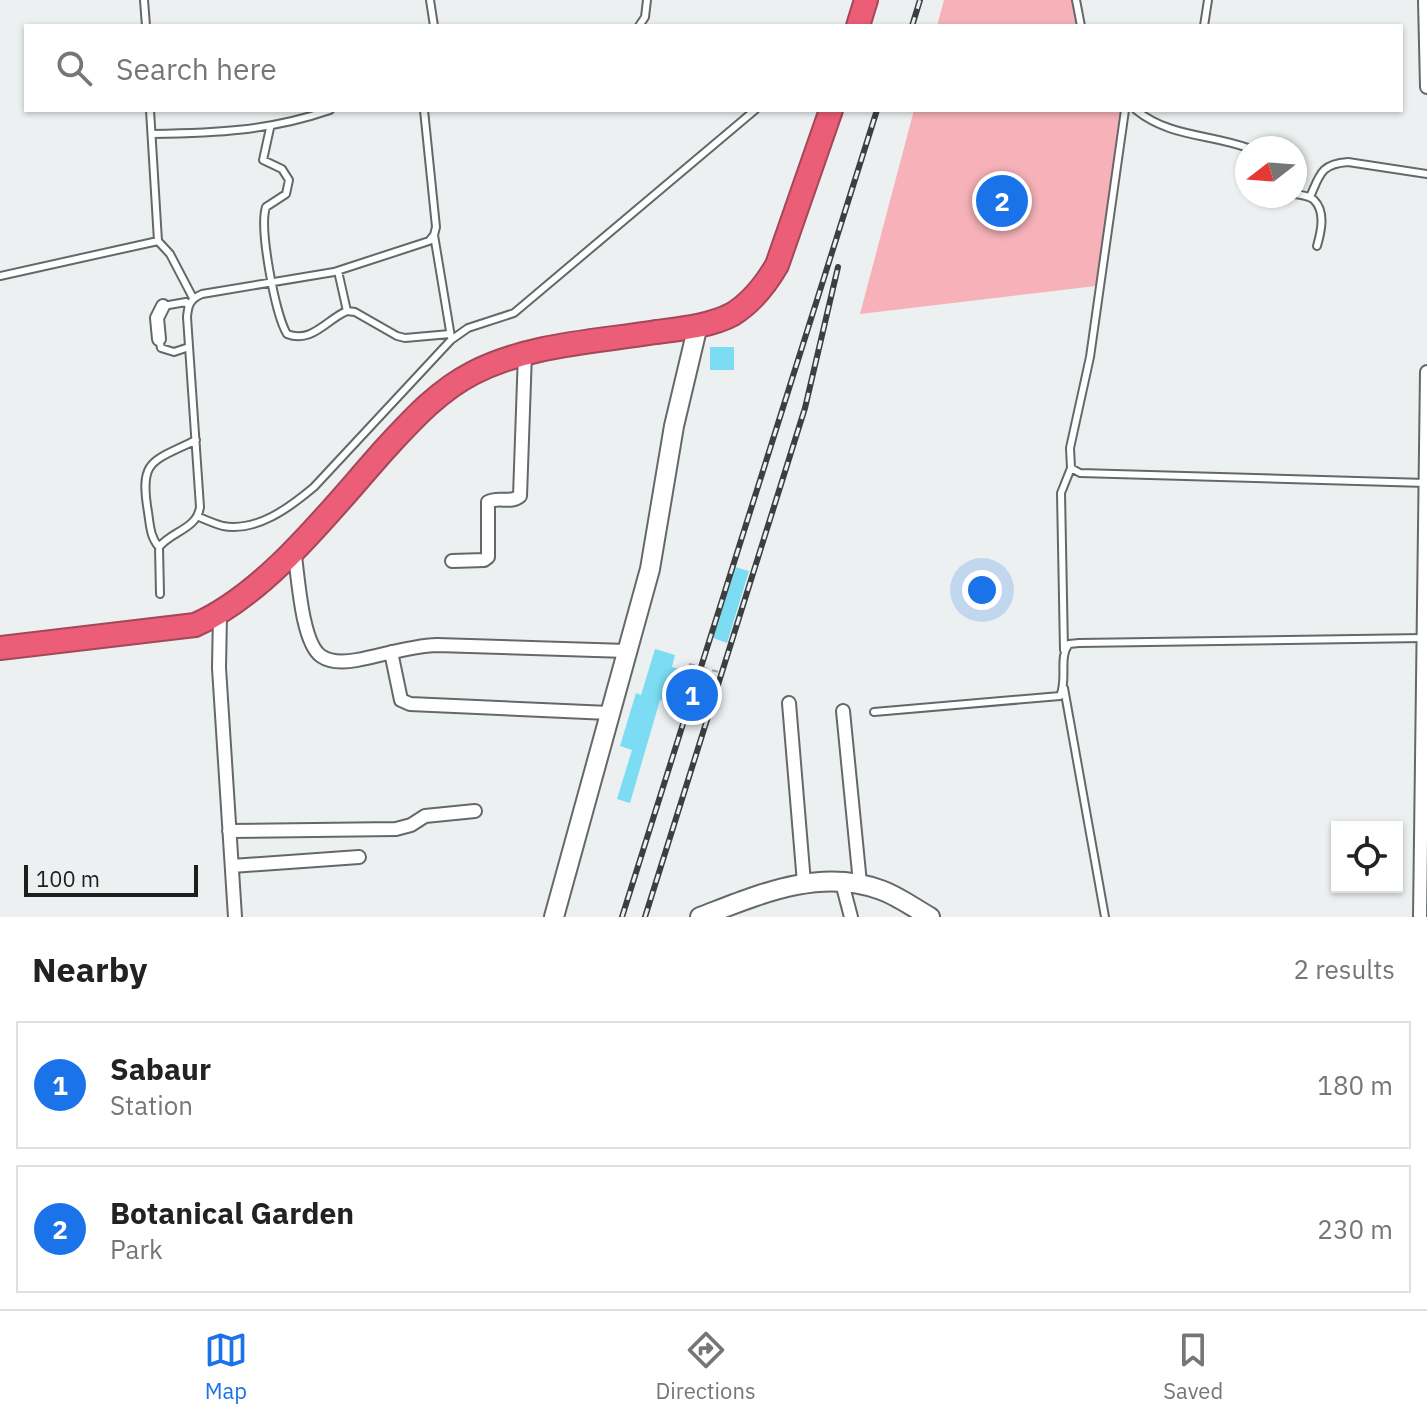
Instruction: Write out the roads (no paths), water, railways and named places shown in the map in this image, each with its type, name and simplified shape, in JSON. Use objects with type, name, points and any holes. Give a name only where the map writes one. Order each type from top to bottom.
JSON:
[{"type":"highway","points":[[859,24],[866,0]]},
{"type":"highway","points":[[0,648],[195,625],[220,614],[255,587],[417,414],[452,384],[515,355],[698,325],[731,315],[766,283],[777,265],[830,112]]},
{"type":"street","points":[[1425,0],[1427,87]]},
{"type":"street","points":[[159,339],[157,318],[163,306]]},
{"type":"street","points":[[554,917],[650,569],[674,426],[698,325]]},
{"type":"street","points":[[452,561],[484,560],[488,557],[488,502],[520,496],[525,353]]},
{"type":"street","points":[[1420,917],[1427,372]]},
{"type":"street","points":[[294,548],[308,634],[320,656],[343,662],[437,645],[627,651]]},
{"type":"street","points":[[220,614],[219,668],[235,917]]},
{"type":"street","points":[[391,652],[398,693],[401,700],[410,704],[609,713]]},
{"type":"street","points":[[789,703],[804,883]]},
{"type":"street","points":[[843,711],[860,883]]},
{"type":"street","points":[[229,831],[396,829],[411,825],[425,816],[475,811]]},
{"type":"street","points":[[232,866],[359,857]]},
{"type":"street","points":[[841,879],[851,917]]},
{"type":"street","points":[[700,917],[804,883],[841,879],[884,891],[930,917]]},
{"type":"lane","points":[[144,0],[146,24]]},
{"type":"lane","points":[[430,0],[434,24]]},
{"type":"lane","points":[[640,24],[645,17],[647,0]]},
{"type":"lane","points":[[1076,0],[1081,24]]},
{"type":"lane","points":[[1204,24],[1208,0]]},
{"type":"lane","points":[[150,112],[158,241],[170,254],[193,298]]},
{"type":"lane","points":[[152,134],[270,128],[323,112]]},
{"type":"lane","points":[[424,112],[436,227],[434,235],[451,337]]},
{"type":"lane","points":[[199,517],[223,526],[255,523],[275,516],[297,502],[451,337],[514,313],[753,112]]},
{"type":"lane","points":[[1105,917],[1064,684],[1061,493],[1071,468],[1070,448],[1090,357],[1125,112]]},
{"type":"lane","points":[[1139,112],[1155,124],[1175,132],[1235,143]]},
{"type":"lane","points":[[270,128],[263,160],[282,169],[289,180],[286,194],[266,207],[264,212],[271,283],[287,334],[293,337],[319,331],[347,311],[355,312],[405,338],[451,337]]},
{"type":"lane","points":[[1310,197],[1324,168],[1335,163],[1348,162],[1427,174]]},
{"type":"lane","points":[[1307,196],[1317,204],[1321,216],[1322,229],[1317,246]]},
{"type":"lane","points":[[199,517],[189,347],[188,305],[193,298],[338,271],[422,246],[434,235]]},
{"type":"lane","points":[[0,276],[158,241]]},
{"type":"lane","points":[[338,271],[347,311]]},
{"type":"lane","points":[[163,306],[186,302],[188,305]]},
{"type":"lane","points":[[159,339],[161,348],[174,352],[189,347]]},
{"type":"lane","points":[[160,594],[159,547],[151,532],[143,483],[145,474],[160,457],[196,440]]},
{"type":"lane","points":[[1071,468],[1080,473],[1426,483]]},
{"type":"lane","points":[[159,547],[199,517]]},
{"type":"lane","points":[[1064,650],[1069,644],[1079,643],[1424,638]]},
{"type":"lane","points":[[874,712],[1051,698],[1060,696],[1064,684]]},
{"type":"railway","points":[[913,24],[920,0]]},
{"type":"railway","points":[[622,917],[876,112]]},
{"type":"railway","points":[[645,917],[805,408],[838,267]]},
{"type":"place","name":"Botanical Garden","points":[[1002,201]]},
{"type":"place","name":"Sabaur","points":[[692,695]]}]
